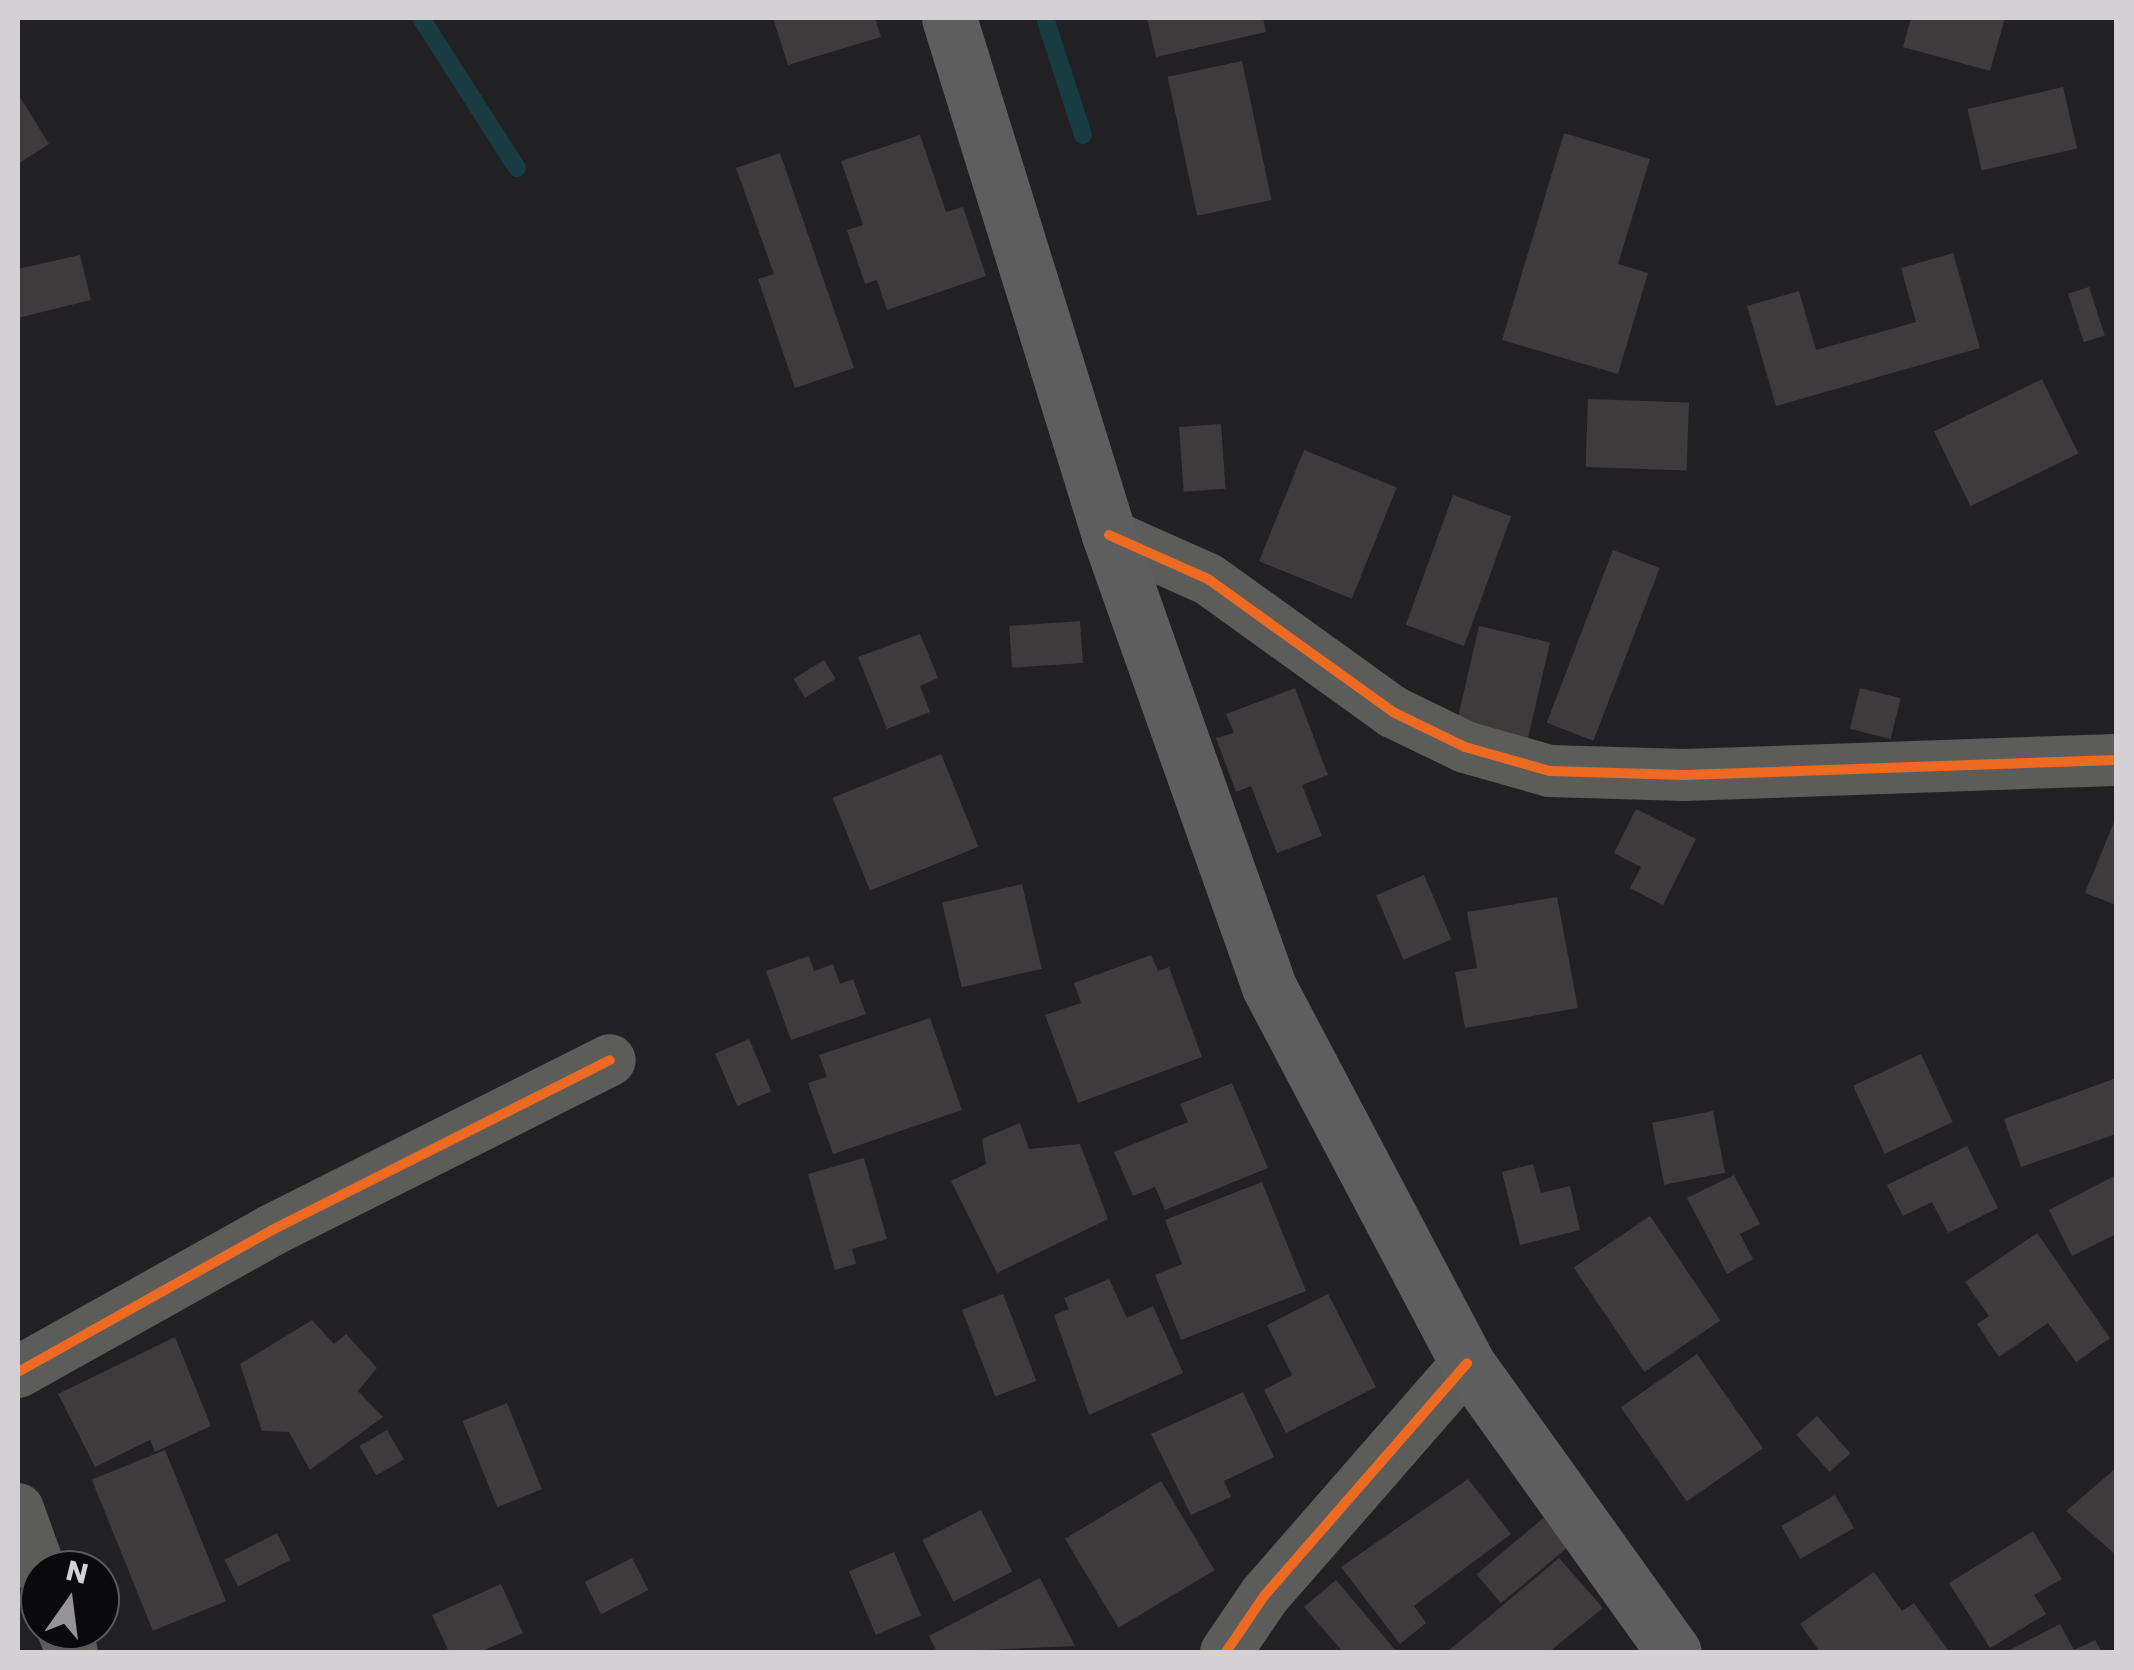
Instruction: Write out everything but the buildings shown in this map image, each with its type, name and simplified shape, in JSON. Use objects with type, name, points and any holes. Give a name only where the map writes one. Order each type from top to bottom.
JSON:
[{"type":"main road","points":[[948,18],[1110,534],[1269,988],[1467,1362],[1674,1652]]},
{"type":"street","points":[[1110,534],[1208,578],[1393,712],[1464,748],[1550,770],[1684,775],[2116,760]]},
{"type":"street","points":[[18,1372],[272,1230],[610,1060]]},
{"type":"street","points":[[1226,1652],[1467,1362]]},
{"type":"street","points":[[18,1509],[33,1550]]},
{"type":"waterway","points":[[421,18],[517,168]]},
{"type":"waterway","points":[[1045,18],[1083,135]]},
{"type":"cycle path","points":[[1109,535],[1208,579],[1393,712],[1465,747],[1550,771],[1684,775],[2116,760]]},
{"type":"cycle path","points":[[18,1372],[272,1230],[610,1060]]},
{"type":"cycle path","points":[[1226,1652],[1264,1596],[1467,1363]]}]
